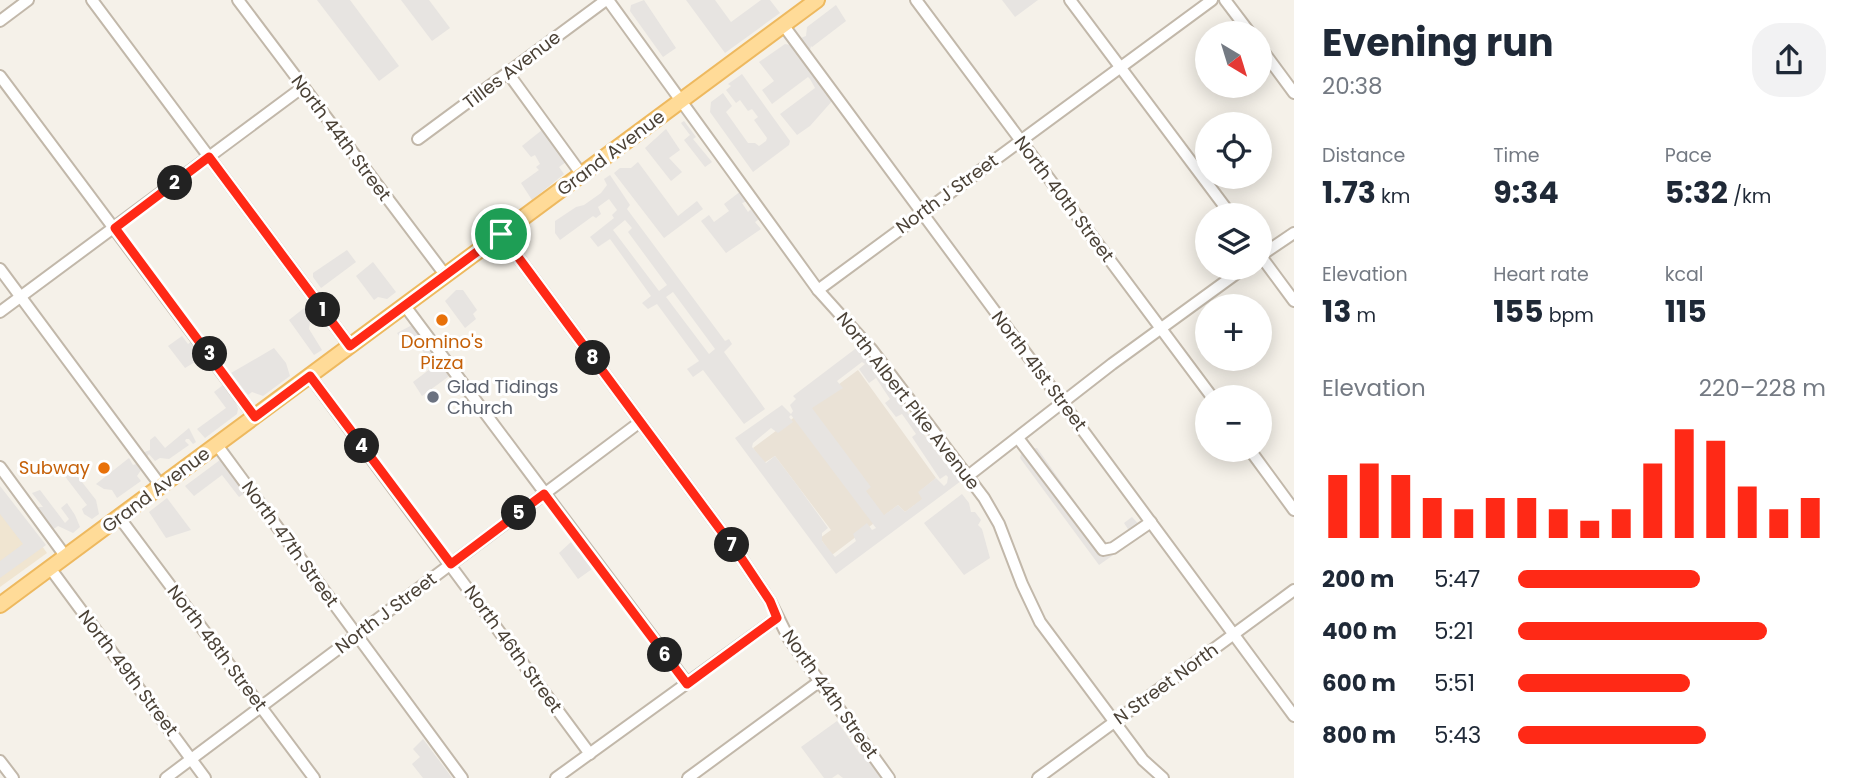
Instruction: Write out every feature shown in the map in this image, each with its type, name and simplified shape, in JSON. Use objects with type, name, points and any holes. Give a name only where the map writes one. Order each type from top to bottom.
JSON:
[{"type":"main road","name":"Grand Avenue","points":[[0,605],[817,0]]},
{"type":"street","points":[[0,21],[28,0]]},
{"type":"street","points":[[92,0],[350,346]]},
{"type":"street","name":"North 44th Street","points":[[238,0],[446,276]]},
{"type":"street","name":"North 40th Street","points":[[916,0],[1203,385]]},
{"type":"street","points":[[1070,0],[1222,203]]},
{"type":"street","name":"North J Street","points":[[818,290],[1212,0]]},
{"type":"street","points":[[1225,0],[1241,21]]},
{"type":"street","name":"Tilles Avenue","points":[[418,139],[611,1]]},
{"type":"street","name":"North Albert Pike Avenue","points":[[611,1],[818,290],[872,350],[968,476],[999,524],[1033,610],[1143,760],[1163,778]]},
{"type":"street","name":"North 41st Street","points":[[784,26],[1294,716]]},
{"type":"street","points":[[1272,63],[1294,93]]},
{"type":"street","points":[[508,73],[582,174]]},
{"type":"street","points":[[0,76],[255,417]]},
{"type":"street","points":[[0,312],[303,87]]},
{"type":"street","points":[[1272,247],[1294,233]]},
{"type":"street","name":"North 44th Street","points":[[501,234],[742,559],[770,601],[789,639],[889,778]]},
{"type":"street","points":[[0,269],[161,486]]},
{"type":"street","points":[[1272,271],[1294,301]]},
{"type":"street","points":[[968,476],[1112,364],[1228,280]]},
{"type":"street","points":[[405,306],[687,684]]},
{"type":"street","name":"North 46th Street","points":[[310,376],[590,754]]},
{"type":"street","name":"North J Street","points":[[166,778],[640,422]]},
{"type":"street","points":[[1018,438],[1103,550],[1113,548],[1151,522]]},
{"type":"street","name":"North 47th Street","points":[[217,445],[462,778]]},
{"type":"street","points":[[1259,462],[1294,510]]},
{"type":"street","points":[[0,467],[66,556]]},
{"type":"street","name":"North 48th Street","points":[[119,517],[314,778]]},
{"type":"street","name":"North 49th Street","points":[[50,568],[205,778]]},
{"type":"street","name":"N Street North","points":[[1040,778],[1294,590]]},
{"type":"street","points":[[556,778],[777,618]]},
{"type":"street","points":[[688,778],[820,681]]},
{"type":"street","points":[[0,761],[13,778]]},
{"type":"shaded area","points":[[317,0],[350,0],[399,66],[379,81]]},
{"type":"shaded area","points":[[401,0],[429,0],[450,28],[432,41]]},
{"type":"shaded area","points":[[644,0],[676,48],[663,57],[630,11],[631,5]]},
{"type":"shaded area","points":[[686,0],[715,0],[731,22],[761,0],[770,0],[780,13],[725,53]]},
{"type":"shaded area","points":[[1002,0],[1038,0],[1015,17]]},
{"type":"shaded area","points":[[836,5],[846,21],[811,46],[810,50],[801,38],[806,36],[807,27]]},
{"type":"shaded area","points":[[785,44],[791,45],[833,100],[810,126],[797,135],[780,114],[815,88],[810,79],[808,77],[772,104],[762,90],[774,81],[759,62]]},
{"type":"shaded area","points":[[742,74],[790,141],[789,145],[753,172],[710,112],[711,102],[723,93],[732,106],[726,112],[748,143],[759,146],[766,141],[767,138],[754,120],[758,117],[752,109],[748,111],[740,100],[736,103],[726,90],[731,86],[728,84]]},
{"type":"shaded area","points":[[684,121],[696,137],[693,139],[712,162],[705,167],[684,140],[690,135],[681,123]]},
{"type":"shaded area","points":[[666,129],[680,150],[669,158],[682,172],[671,181],[645,148]]},
{"type":"shaded area","points":[[542,130],[566,162],[559,167],[564,174],[532,200],[521,183],[539,170],[536,167],[540,164],[535,155],[531,157],[522,146]]},
{"type":"shaded area","points":[[638,162],[678,216],[697,201],[703,209],[664,238],[614,173],[620,168],[631,168]]},
{"type":"shaded area","points":[[610,175],[630,205],[627,209],[725,341],[729,339],[732,344],[724,352],[765,409],[744,424],[703,370],[693,377],[687,369],[699,361],[657,304],[648,309],[642,303],[651,296],[610,239],[598,247],[590,237],[614,218],[612,215],[617,210],[609,199],[598,207],[601,214],[596,218],[593,216],[560,240],[555,233],[555,221],[601,193],[607,185],[604,179]],"holes":[[[625,220],[632,228],[628,232],[667,285],[659,291],[613,230]],[[673,292],[715,349],[709,354],[666,297]]]},
{"type":"shaded area","points":[[741,191],[747,201],[742,203],[748,212],[752,208],[759,219],[755,222],[761,229],[726,253],[701,221],[709,215],[714,222],[729,211],[724,204]]},
{"type":"shaded area","points":[[347,250],[356,262],[321,288],[313,273]]},
{"type":"shaded area","points":[[373,262],[396,292],[387,299],[378,297],[374,300],[356,276]]},
{"type":"shaded area","points":[[456,290],[463,290],[477,310],[473,314],[476,319],[465,328],[445,301]]},
{"type":"shaded area","points":[[313,301],[320,314],[310,322],[309,329],[322,350],[314,355],[289,320]]},
{"type":"shaded area","points":[[414,324],[424,335],[415,341],[411,336],[403,341],[397,333]]},
{"type":"shaded area","points":[[182,336],[188,344],[196,338],[199,348],[194,353],[200,359],[185,368],[168,346]]},
{"type":"shaded area","points":[[429,343],[452,374],[422,396],[413,382],[434,366],[421,349]]},
{"type":"shaded area","points":[[859,346],[944,462],[961,481],[836,574],[735,438],[782,405],[791,414],[793,411],[790,405],[796,399],[793,396]],"holes":[[[862,362],[865,364],[859,369],[869,383],[876,378],[890,399],[885,403],[896,417],[902,414],[916,434],[912,437],[940,479],[946,475],[948,477],[944,486],[936,478],[918,492],[922,499],[905,512],[898,505],[884,515],[866,491],[871,487],[812,408],[843,388],[837,381]],[[791,415],[876,528],[872,530],[867,523],[853,534],[856,541],[835,557],[822,541],[822,533],[828,528],[797,485],[775,456],[766,463],[752,447],[753,443],[771,428],[778,433],[793,422],[789,417]]]},
{"type":"shaded area","points":[[274,348],[286,363],[290,376],[263,396],[252,392],[248,395],[231,373]]},
{"type":"shaded area","points":[[858,370],[936,478],[919,492],[923,499],[905,512],[898,505],[832,555],[820,538],[831,530],[775,456],[764,463],[753,448]]},
{"type":"shaded area","points":[[223,385],[234,398],[237,414],[205,438],[197,429],[226,408],[214,392]]},
{"type":"shaded area","points":[[189,428],[196,442],[193,444],[186,439],[189,445],[169,459],[160,458],[155,461],[149,454],[147,457],[142,453],[150,450],[150,440],[155,436],[165,448]]},
{"type":"shaded area","points":[[1037,448],[1106,545],[1130,532],[1124,523],[1132,517],[1146,532],[1099,565],[1020,458],[1022,450]]},
{"type":"shaded area","points":[[129,458],[133,465],[136,464],[141,470],[137,476],[141,481],[117,498],[112,490],[96,484]]},
{"type":"shaded area","points":[[220,460],[245,493],[239,497],[222,475],[194,496],[185,486]]},
{"type":"shaded area","points":[[64,464],[71,468],[96,500],[99,514],[92,519],[84,514],[82,509],[87,505],[57,466]]},
{"type":"shaded area","points":[[0,486],[46,545],[0,578],[0,561],[23,544],[0,514]]},
{"type":"shaded area","points":[[0,487],[47,553],[0,587]]},
{"type":"shaded area","points":[[40,490],[65,523],[69,519],[61,508],[67,503],[80,527],[73,533],[58,526],[52,530],[35,507],[43,507],[32,493]]},
{"type":"shaded area","points":[[962,494],[969,503],[971,512],[975,512],[981,520],[978,525],[982,529],[990,558],[964,575],[924,523]]},
{"type":"shaded area","points":[[167,498],[191,530],[166,538],[149,512]]},
{"type":"shaded area","points":[[571,542],[578,552],[581,546],[588,556],[583,558],[592,569],[578,579],[559,553]]},
{"type":"shaded area","points":[[837,721],[860,754],[864,754],[866,750],[886,778],[843,778],[838,774],[832,778],[824,778],[801,747]]},
{"type":"shaded area","points":[[423,739],[452,778],[423,778],[412,764],[420,757],[413,749]]},
{"type":"place","name":"Domino's Pizza","points":[[442,320]]},
{"type":"place","name":"Glad Tidings Church","points":[[433,397]]},
{"type":"place","name":"Subway","points":[[104,468]]},
{"type":"route","points":[[209,157],[350,346],[501,234],[742,559],[774,608],[777,618],[687,684],[544,494],[451,564],[310,376],[255,417],[115,228],[209,157]]}]
